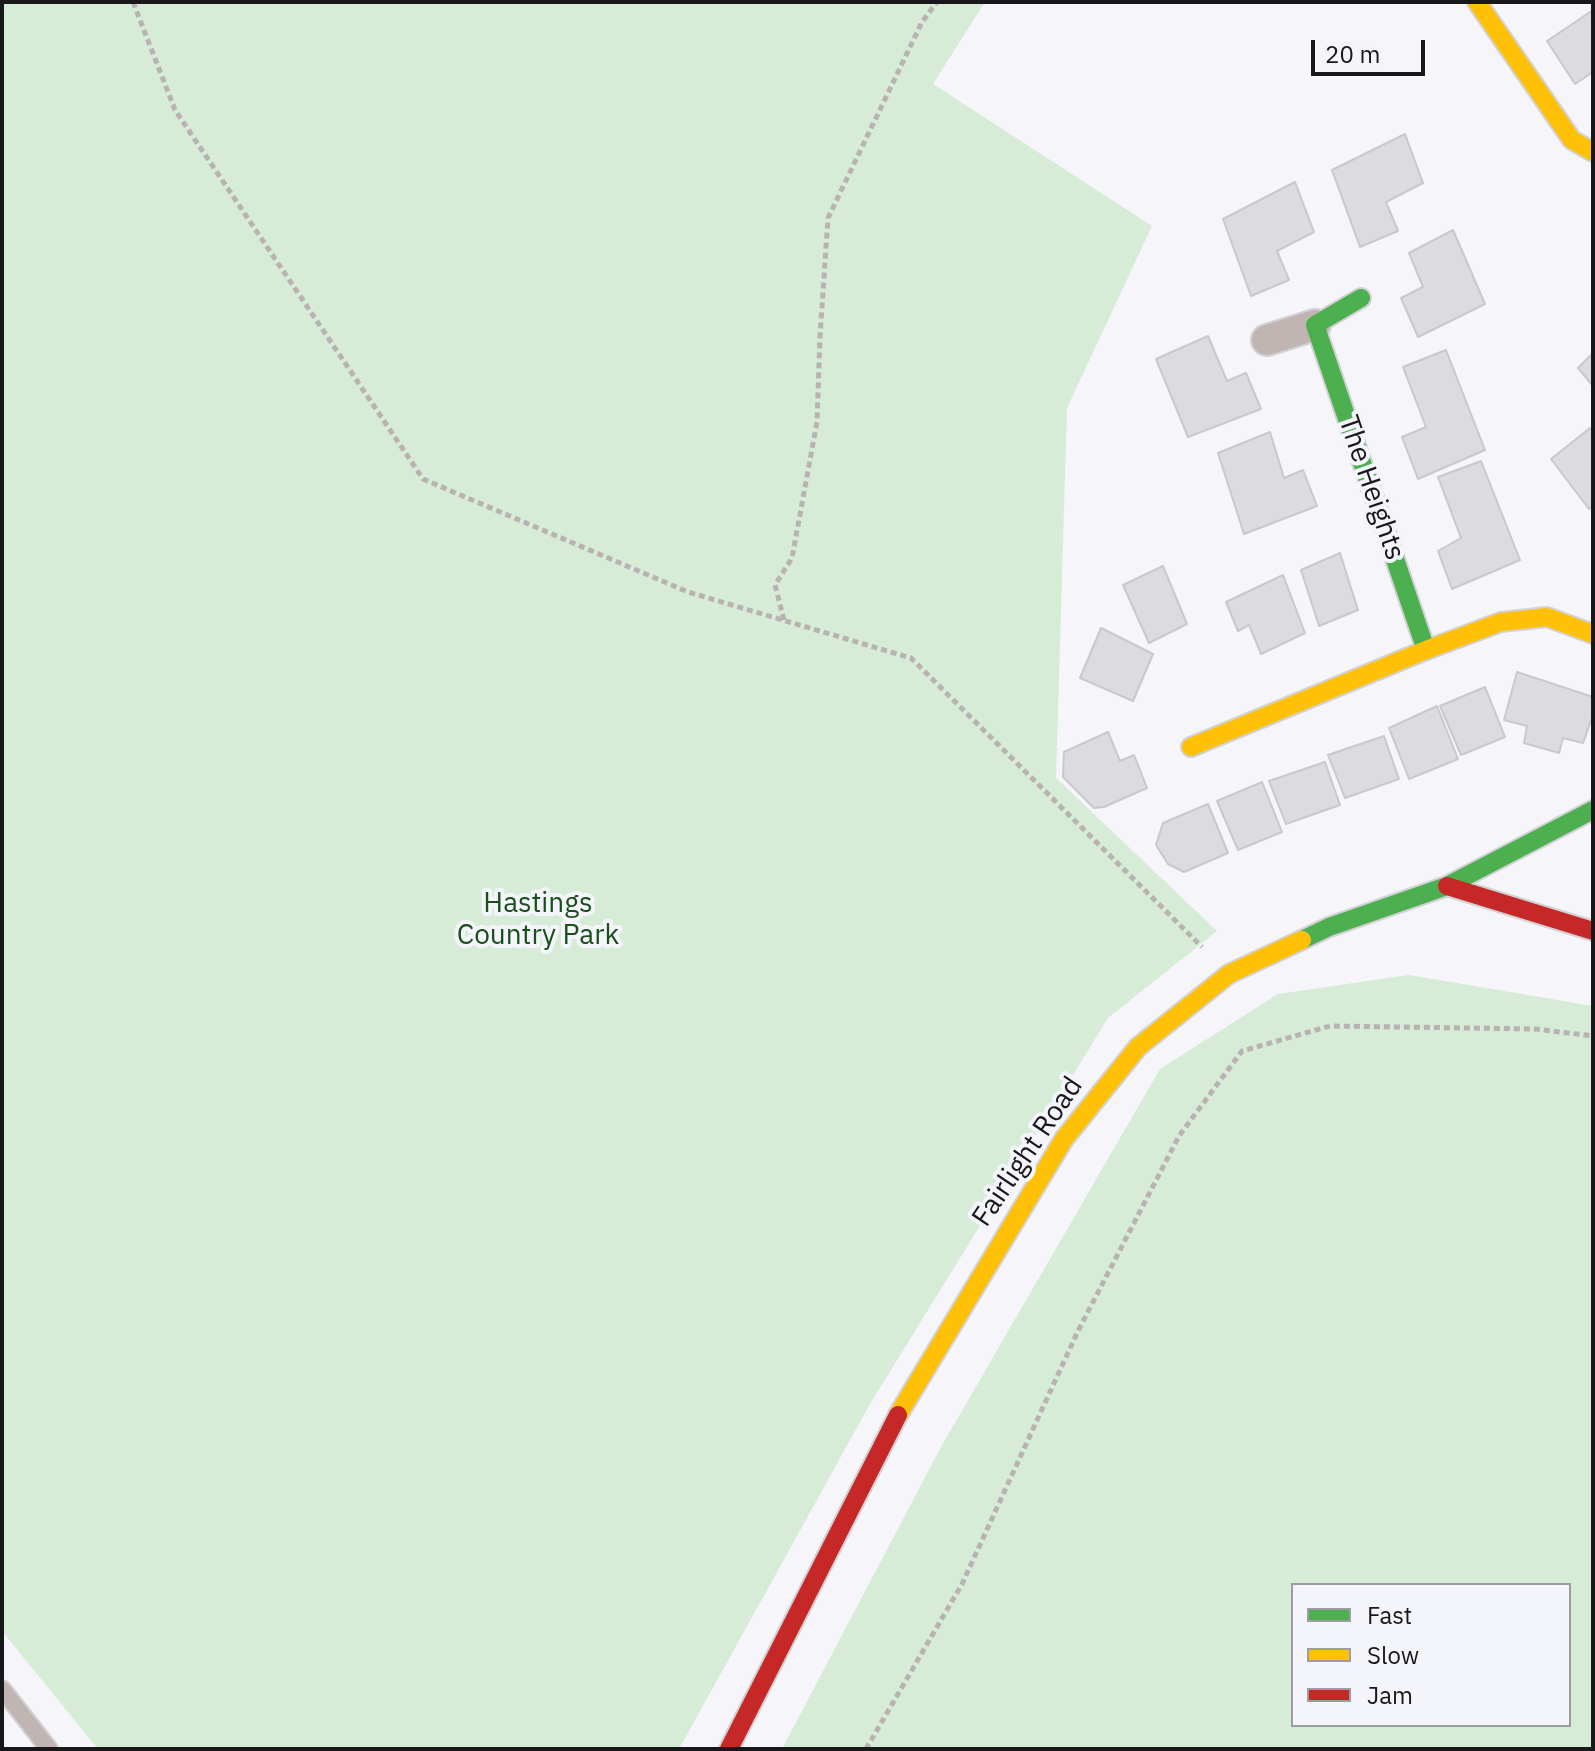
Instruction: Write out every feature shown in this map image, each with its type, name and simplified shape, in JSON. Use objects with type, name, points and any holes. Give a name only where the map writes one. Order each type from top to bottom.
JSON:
[{"type":"street","points":[[1477,2],[1572,140],[1593,152]]},
{"type":"street","points":[[1267,340],[1315,325],[1361,298]]},
{"type":"street","name":"The Heights","points":[[1315,325],[1426,650]]},
{"type":"street","points":[[1191,747],[1501,622],[1547,617],[1593,634]]},
{"type":"street","name":"Fairlight Road","points":[[729,1749],[894,1422],[1064,1139],[1138,1047],[1229,974],[1329,927],[1447,886],[1593,810]]},
{"type":"street","points":[[1447,886],[1593,931]]},
{"type":"lane","points":[[2,1689],[49,1749]]},
{"type":"path","points":[[133,2],[175,110],[423,479],[688,592],[911,658],[1229,974]]},
{"type":"path","points":[[784,620],[775,585],[792,558],[817,422],[828,218],[922,22],[937,2]]},
{"type":"path","points":[[866,1749],[962,1584],[1077,1333],[1179,1136],[1242,1051],[1330,1026],[1536,1029],[1593,1036]]},
{"type":"green space","name":"Hastings Country Park","points":[[2,2],[985,2],[933,84],[1152,226],[1067,408],[1056,778],[1217,931],[1108,1018],[870,1404],[679,1749],[98,1749],[2,1631]]},
{"type":"green space","points":[[1409,975],[1593,1006],[1593,1749],[782,1749],[941,1447],[1160,1069],[1278,994]]},
{"type":"building","points":[[1593,10],[1593,72],[1575,84],[1547,41]]},
{"type":"building","points":[[1405,134],[1423,183],[1386,202],[1398,231],[1360,247],[1332,170]]},
{"type":"building","points":[[1295,182],[1314,232],[1277,251],[1289,280],[1251,296],[1223,219]]},
{"type":"building","points":[[1453,230],[1485,304],[1418,337],[1401,298],[1423,287],[1409,253]]},
{"type":"building","points":[[1208,336],[1227,381],[1246,373],[1261,409],[1188,437],[1156,359]]},
{"type":"building","points":[[1446,350],[1485,450],[1418,479],[1402,437],[1426,427],[1403,367]]},
{"type":"building","points":[[1593,353],[1593,386],[1578,368]]},
{"type":"building","points":[[1590,428],[1593,432],[1593,505],[1589,509],[1551,459]]},
{"type":"building","points":[[1270,432],[1284,478],[1303,470],[1317,506],[1244,534],[1218,453]]},
{"type":"building","points":[[1481,461],[1520,560],[1452,589],[1438,551],[1461,538],[1438,477]]},
{"type":"building","points":[[1340,553],[1358,610],[1319,626],[1301,570]]},
{"type":"building","points":[[1163,566],[1187,624],[1149,643],[1123,585]]},
{"type":"building","points":[[1283,575],[1305,633],[1261,654],[1249,625],[1238,631],[1226,602]]},
{"type":"building","points":[[1101,628],[1153,654],[1133,701],[1080,678]]},
{"type":"building","points":[[1517,672],[1593,697],[1593,715],[1583,743],[1563,738],[1559,753],[1524,743],[1527,726],[1504,720]]},
{"type":"building","points":[[1485,687],[1505,737],[1461,755],[1440,706]]},
{"type":"building","points":[[1437,706],[1458,759],[1409,779],[1389,728]]},
{"type":"building","points":[[1108,732],[1120,761],[1134,755],[1147,788],[1104,807],[1094,808],[1063,777],[1064,752]]},
{"type":"building","points":[[1384,736],[1399,779],[1345,798],[1328,755]]},
{"type":"building","points":[[1325,762],[1340,805],[1286,824],[1269,781]]},
{"type":"building","points":[[1262,782],[1282,832],[1238,850],[1217,801]]},
{"type":"building","points":[[1208,804],[1228,853],[1184,872],[1168,864],[1156,845],[1163,823]]},
{"type":"traffic: fast","points":[[1361,298],[1315,325],[1426,650]]},
{"type":"traffic: fast","points":[[1302,940],[1329,927],[1447,886],[1593,810]]},
{"type":"traffic: slow","points":[[1477,2],[1572,140],[1593,152]]},
{"type":"traffic: slow","points":[[1191,747],[1501,622],[1547,617],[1593,634]]},
{"type":"traffic: slow","points":[[898,1415],[1064,1139],[1138,1047],[1229,974],[1302,940]]},
{"type":"traffic: jam","points":[[1447,886],[1593,931]]},
{"type":"traffic: jam","points":[[729,1749],[898,1415]]}]
